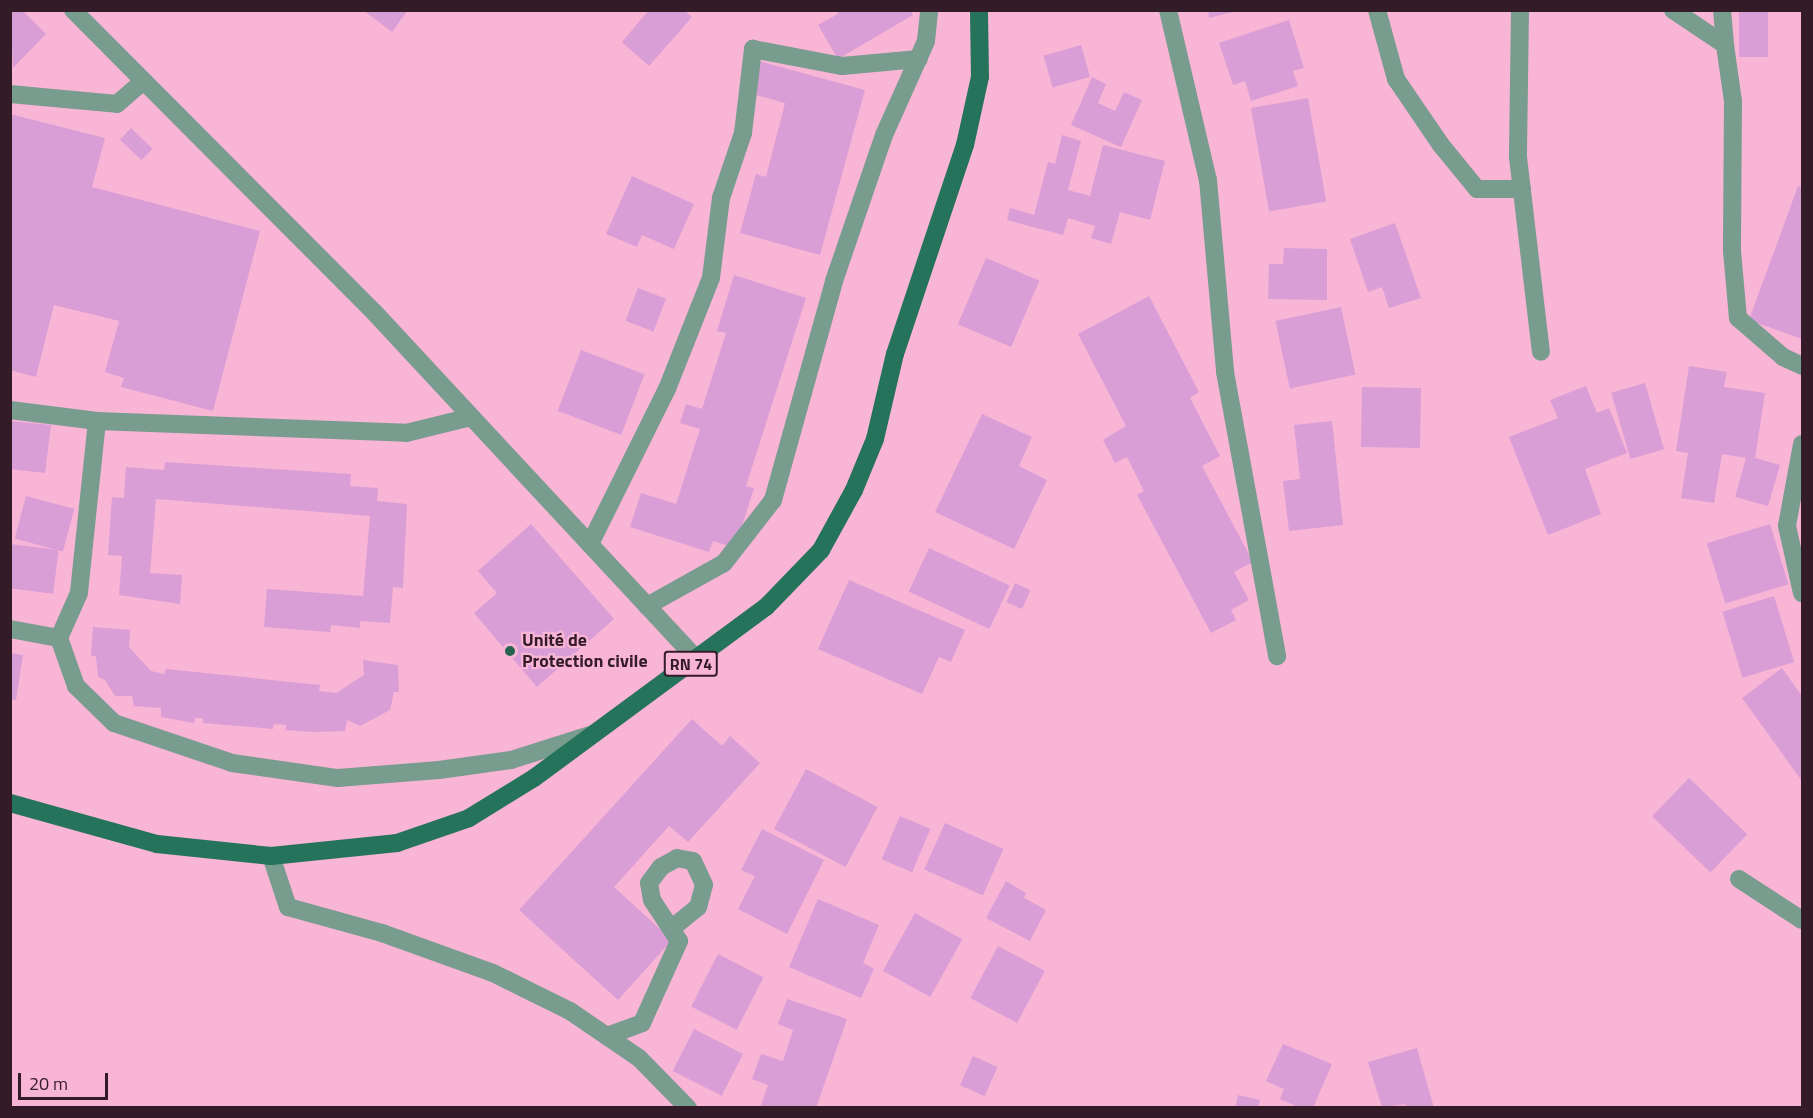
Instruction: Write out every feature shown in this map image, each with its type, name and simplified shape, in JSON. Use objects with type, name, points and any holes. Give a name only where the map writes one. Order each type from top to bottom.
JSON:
[{"type":"main road","name":"RN 74","points":[[10,803],[157,844],[271,856],[397,843],[469,818],[602,731],[766,607],[821,550],[854,490],[875,439],[895,354],[965,145],[980,77],[979,10]]},
{"type":"street","points":[[73,10],[374,312],[697,659]]},
{"type":"street","points":[[647,606],[724,563],[773,500],[834,281],[884,135],[926,41],[929,10]]},
{"type":"street","points":[[1168,10],[1208,180],[1225,372],[1277,656]]},
{"type":"street","points":[[1377,10],[1396,79],[1448,154],[1477,189],[1522,189]]},
{"type":"street","points":[[1520,10],[1518,157],[1541,352]]},
{"type":"street","points":[[1673,10],[1725,45]]},
{"type":"street","points":[[1722,10],[1733,101],[1732,251],[1738,318],[1783,357],[1803,366]]},
{"type":"street","points":[[590,544],[666,389],[711,278],[721,198],[743,133],[753,49],[842,66],[919,59]]},
{"type":"street","points":[[10,94],[117,104],[143,81]]},
{"type":"street","points":[[10,410],[97,421],[406,433],[471,417]]},
{"type":"street","points":[[97,421],[79,593],[59,638],[76,687],[114,723],[232,763],[338,778],[438,771],[512,760],[602,731]]},
{"type":"street","points":[[1802,590],[1787,526],[1798,490],[1803,444]]},
{"type":"street","points":[[10,629],[59,638]]},
{"type":"street","points":[[271,856],[288,907],[382,933],[492,973],[570,1011],[639,1058],[688,1107]]},
{"type":"street","points":[[1739,879],[1803,920]]},
{"type":"street","points":[[607,1036],[642,1023],[679,941],[673,927]]},
{"type":"building","points":[[10,10],[22,10],[46,34],[13,68]]},
{"type":"building","points":[[363,10],[408,10],[392,32]]},
{"type":"building","points":[[649,10],[684,10],[692,17],[649,66],[622,42]]},
{"type":"building","points":[[837,10],[910,10],[913,15],[838,59],[818,25],[838,14]]},
{"type":"building","points":[[1208,10],[1237,10],[1237,11],[1209,18]]},
{"type":"building","points":[[1739,10],[1768,10],[1768,57],[1739,57]]},
{"type":"building","points":[[1289,20],[1304,68],[1293,71],[1298,86],[1251,101],[1245,81],[1233,85],[1219,43]]},
{"type":"building","points":[[1081,45],[1090,77],[1053,87],[1044,56]]},
{"type":"building","points":[[758,61],[865,90],[820,255],[740,233],[756,174],[766,177],[785,103],[749,93]]},
{"type":"building","points":[[1092,77],[1106,84],[1098,103],[1115,111],[1124,92],[1142,100],[1121,147],[1071,125]]},
{"type":"building","points":[[1308,98],[1326,201],[1269,211],[1251,108]]},
{"type":"building","points":[[10,114],[105,138],[92,187],[260,231],[213,411],[121,387],[124,378],[105,372],[119,321],[54,305],[36,377],[10,370]]},
{"type":"building","points":[[131,128],[153,149],[141,160],[120,140]]},
{"type":"building","points":[[1062,135],[1081,141],[1068,190],[1090,196],[1103,145],[1165,161],[1150,220],[1120,212],[1111,244],[1091,238],[1095,226],[1068,218],[1063,235],[1007,220],[1010,208],[1034,215],[1048,162],[1055,164]]},
{"type":"building","points":[[632,176],[694,204],[674,249],[642,235],[637,247],[606,234]]},
{"type":"building","points":[[1798,186],[1802,188],[1802,339],[1749,320]]},
{"type":"building","points":[[1395,223],[1421,298],[1389,308],[1382,287],[1368,292],[1350,239]]},
{"type":"building","points":[[1284,248],[1327,249],[1327,300],[1268,299],[1269,264],[1283,264]]},
{"type":"building","points":[[986,258],[1039,281],[1011,347],[958,324]]},
{"type":"building","points":[[734,275],[806,298],[746,486],[754,488],[735,548],[713,541],[709,552],[630,527],[641,493],[676,504],[700,429],[680,423],[686,404],[702,409],[726,333],[717,331]]},
{"type":"building","points":[[638,288],[666,299],[653,331],[625,321]]},
{"type":"building","points":[[1149,296],[1199,392],[1190,398],[1220,456],[1202,466],[1253,562],[1234,572],[1249,600],[1231,610],[1236,620],[1211,633],[1137,495],[1144,491],[1127,457],[1115,463],[1103,440],[1126,426],[1078,334]]},
{"type":"building","points":[[1341,307],[1355,374],[1290,388],[1275,321]]},
{"type":"building","points":[[581,350],[644,374],[621,435],[558,411]]},
{"type":"building","points":[[1689,366],[1727,372],[1724,387],[1765,393],[1755,458],[1780,465],[1768,506],[1735,497],[1746,458],[1722,454],[1714,503],[1681,498],[1688,453],[1676,451]]},
{"type":"building","points":[[1645,383],[1664,449],[1630,459],[1611,393]]},
{"type":"building","points":[[1586,386],[1597,413],[1609,408],[1627,453],[1585,469],[1601,514],[1548,535],[1509,437],[1558,418],[1550,400]]},
{"type":"building","points":[[1362,387],[1421,388],[1420,448],[1361,447]]},
{"type":"building","points":[[982,414],[1032,437],[1019,466],[1047,480],[1014,549],[935,512]]},
{"type":"building","points":[[10,421],[51,425],[45,473],[10,469]]},
{"type":"building","points":[[1332,421],[1343,525],[1289,531],[1283,481],[1300,479],[1294,425]]},
{"type":"building","points":[[165,462],[351,474],[350,486],[378,488],[377,501],[407,504],[403,588],[393,587],[390,623],[360,621],[360,628],[331,625],[330,632],[264,627],[267,589],[363,596],[370,516],[156,499],[150,573],[182,575],[180,604],[119,595],[122,556],[108,555],[112,497],[124,498],[126,467],[164,470]]},
{"type":"building","points":[[26,496],[74,509],[63,551],[15,539]]},
{"type":"building","points":[[531,524],[614,619],[537,687],[474,613],[497,593],[478,571]]},
{"type":"building","points":[[1770,524],[1788,584],[1725,604],[1707,543]]},
{"type":"building","points":[[10,544],[59,550],[53,594],[10,588]]},
{"type":"building","points":[[929,548],[1010,586],[989,629],[909,592]]},
{"type":"building","points":[[849,580],[965,630],[951,662],[939,657],[922,694],[818,649]]},
{"type":"building","points":[[1015,583],[1031,590],[1022,609],[1006,602]]},
{"type":"building","points":[[1774,596],[1794,662],[1743,678],[1722,612]]},
{"type":"building","points":[[93,627],[130,630],[129,647],[151,671],[164,674],[166,669],[320,685],[319,691],[336,693],[364,675],[363,660],[398,665],[399,692],[394,692],[390,710],[360,726],[347,720],[345,731],[286,730],[286,725],[274,724],[273,729],[203,723],[203,718],[195,718],[194,723],[161,717],[161,708],[134,706],[132,696],[115,696],[105,680],[98,677],[96,656],[91,656]]},
{"type":"building","points":[[10,653],[23,655],[16,700],[10,699]]},
{"type":"building","points":[[1782,668],[1802,696],[1802,781],[1742,698]]},
{"type":"building","points":[[692,719],[722,746],[730,736],[760,763],[688,842],[669,826],[614,887],[672,940],[618,1000],[519,910]]},
{"type":"building","points":[[806,769],[878,807],[846,867],[774,829]]},
{"type":"building","points":[[1689,778],[1747,834],[1710,872],[1652,816]]},
{"type":"building","points":[[900,816],[930,829],[912,872],[882,859]]},
{"type":"building","points":[[945,823],[1003,849],[983,896],[924,870]]},
{"type":"building","points":[[762,829],[824,860],[787,934],[738,909],[755,876],[741,870]]},
{"type":"building","points":[[1006,881],[1026,893],[1024,898],[1046,910],[1030,941],[986,918]]},
{"type":"building","points":[[818,899],[879,925],[863,963],[874,969],[861,998],[789,967]]},
{"type":"building","points":[[915,913],[962,939],[930,997],[883,971]]},
{"type":"building","points":[[998,946],[1045,971],[1017,1023],[970,998]]},
{"type":"building","points":[[718,954],[763,977],[737,1030],[691,1007]]},
{"type":"building","points":[[787,999],[847,1019],[816,1108],[760,1108],[768,1085],[752,1079],[761,1054],[783,1061],[793,1030],[778,1024]]},
{"type":"building","points":[[694,1029],[743,1054],[722,1096],[673,1071]]},
{"type":"building","points":[[1283,1044],[1332,1064],[1313,1108],[1300,1108],[1280,1099],[1284,1089],[1266,1081]]},
{"type":"building","points":[[1417,1048],[1434,1108],[1406,1108],[1405,1104],[1382,1108],[1368,1062]]},
{"type":"building","points":[[973,1056],[998,1067],[985,1096],[960,1085]]},
{"type":"building","points":[[1238,1095],[1260,1100],[1258,1108],[1235,1108]]},
{"type":"place","name":"Unité de Protection civile","points":[[510,651]]}]
